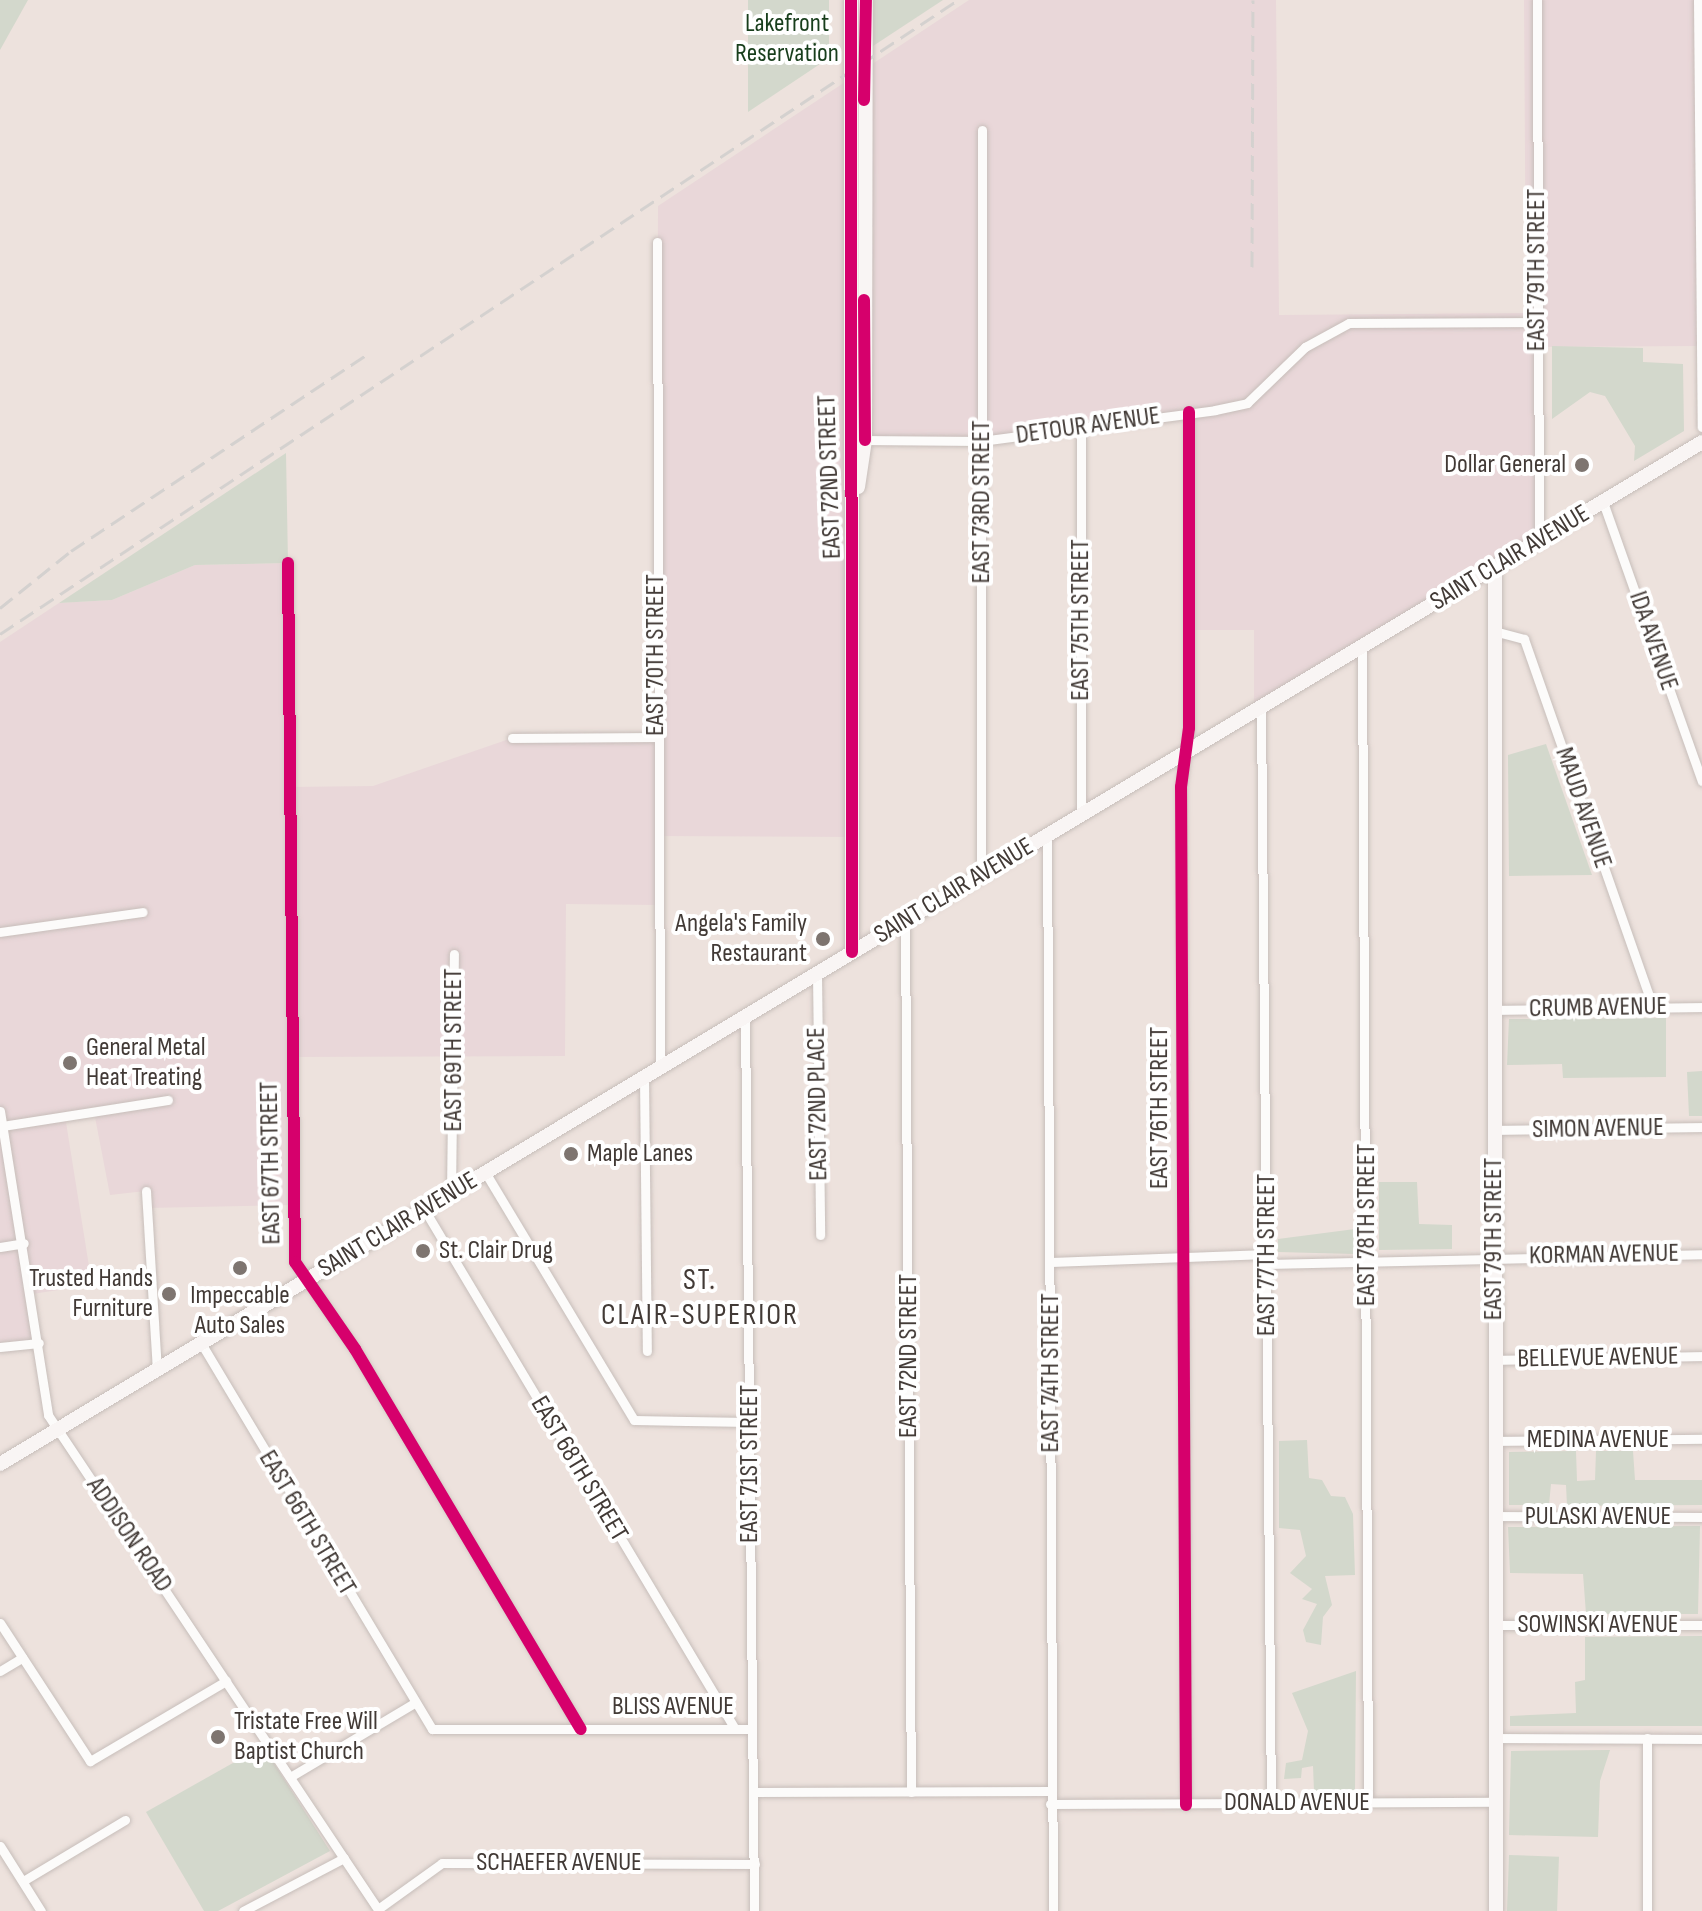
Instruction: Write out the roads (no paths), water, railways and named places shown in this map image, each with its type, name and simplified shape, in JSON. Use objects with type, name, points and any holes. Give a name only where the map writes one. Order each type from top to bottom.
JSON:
[{"type":"main road","name":"EAST 72ND STREET","points":[[851,0],[849,439],[856,505],[852,952]]},
{"type":"main road","name":"EAST 72ND STREET","points":[[856,505],[865,440],[866,0]]},
{"type":"main road","name":"SAINT CLAIR AVENUE","points":[[0,1464],[1702,442]]},
{"type":"main road","name":"EAST 79TH STREET","points":[[1495,567],[1496,1911]]},
{"type":"street","name":"EAST 79TH STREET","points":[[1537,0],[1539,541]]},
{"type":"street","points":[[1698,0],[1702,427]]},
{"type":"street","name":"EAST 73RD STREET","points":[[981,875],[982,130]]},
{"type":"street","name":"EAST 70TH STREET","points":[[657,242],[656,737],[660,1068]]},
{"type":"street","name":"DETOUR AVENUE","points":[[849,439],[981,441],[1247,403],[1305,347],[1349,323],[1538,322]]},
{"type":"street","name":"EAST 76TH STREET","points":[[1186,1805],[1183,1256],[1189,412]]},
{"type":"street","name":"EAST 75TH STREET","points":[[1081,426],[1081,815]]},
{"type":"street","name":"IDA AVENUE","points":[[1603,502],[1702,781]]},
{"type":"street","name":"EAST 67TH STREET","points":[[288,563],[295,1262],[355,1349],[581,1729]]},
{"type":"street","name":"MAUD AVENUE","points":[[1494,631],[1524,639],[1653,1007]]},
{"type":"street","name":"EAST 78TH STREET","points":[[1362,647],[1368,1264],[1368,1803]]},
{"type":"street","name":"EAST 77TH STREET","points":[[1261,707],[1271,1803]]},
{"type":"street","points":[[512,738],[656,737]]},
{"type":"street","name":"EAST 74TH STREET","points":[[1047,835],[1051,1262],[1050,1804],[1053,1911]]},
{"type":"street","points":[[0,932],[143,912]]},
{"type":"street","name":"EAST 72ND STREET","points":[[905,921],[911,1792]]},
{"type":"street","name":"EAST 69TH STREET","points":[[451,1193],[454,954]]},
{"type":"street","name":"EAST 72ND PLACE","points":[[817,973],[820,1235]]},
{"type":"street","name":"CRUMB AVENUE","points":[[1494,1010],[1702,1007]]},
{"type":"street","name":"EAST 71ST STREET","points":[[745,1017],[754,1911]]},
{"type":"street","points":[[644,1077],[647,1351]]},
{"type":"street","points":[[2,1126],[168,1100]]},
{"type":"street","name":"ADDISON ROAD","points":[[0,1111],[55,1430],[379,1910]]},
{"type":"street","name":"SIMON AVENUE","points":[[1494,1130],[1702,1127]]},
{"type":"street","points":[[485,1172],[634,1420],[750,1422]]},
{"type":"street","points":[[146,1191],[157,1370]]},
{"type":"street","name":"EAST 68TH STREET","points":[[424,1209],[735,1729]]},
{"type":"street","points":[[0,1247],[24,1243]]},
{"type":"street","name":"KORMAN AVENUE","points":[[1051,1262],[1183,1256],[1368,1264],[1494,1257],[1702,1254]]},
{"type":"street","points":[[0,1347],[39,1343]]},
{"type":"street","name":"EAST 66TH STREET","points":[[201,1343],[414,1703]]},
{"type":"street","name":"BELLEVUE AVENUE","points":[[1494,1360],[1702,1356]]},
{"type":"street","name":"MEDINA AVENUE","points":[[1494,1441],[1702,1439]]},
{"type":"street","name":"PULASKI AVENUE","points":[[1494,1516],[1702,1517]]},
{"type":"street","points":[[0,1623],[90,1761],[226,1681]]},
{"type":"street","name":"SOWINSKI AVENUE","points":[[1494,1625],[1702,1625]]},
{"type":"street","points":[[0,1671],[22,1658]]},
{"type":"street","points":[[290,1777],[414,1703]]},
{"type":"street","name":"BLISS AVENUE","points":[[414,1703],[432,1729],[752,1729]]},
{"type":"street","points":[[1496,1738],[1702,1739]]},
{"type":"street","points":[[1647,1738],[1647,1911]]},
{"type":"street","points":[[753,1792],[1051,1791]]},
{"type":"street","name":"DONALD AVENUE","points":[[1050,1804],[1496,1802]]},
{"type":"street","points":[[23,1881],[125,1820]]},
{"type":"street","points":[[0,1846],[41,1911]]},
{"type":"street","points":[[243,1911],[344,1858]]},
{"type":"street","name":"SCHAEFER AVENUE","points":[[379,1910],[442,1863],[755,1864]]},
{"type":"railway","points":[[0,634],[958,0]]},
{"type":"railway","points":[[1252,267],[1253,0]]},
{"type":"railway","points":[[0,608],[71,551],[369,353]]},
{"type":"place","name":"Dollar General","points":[[1582,465]]},
{"type":"place","name":"Angela's Family Restaurant","points":[[823,939]]},
{"type":"place","name":"General Metal Heat Treating","points":[[70,1063]]},
{"type":"place","name":"Maple Lanes","points":[[571,1154]]},
{"type":"place","name":"St. Clair Drug","points":[[423,1251]]},
{"type":"place","name":"Impeccable Auto Sales","points":[[240,1268]]},
{"type":"place","name":"Trusted Hands Furniture","points":[[169,1294]]},
{"type":"place","name":"Tristate Free Will Baptist Church","points":[[218,1737]]},
{"type":"district","name":"ST. CLAIR-SUPERIOR","points":[[700,1297]]},
{"type":"park label","name":"Lakefront Reservation","points":[[787,39]]}]
